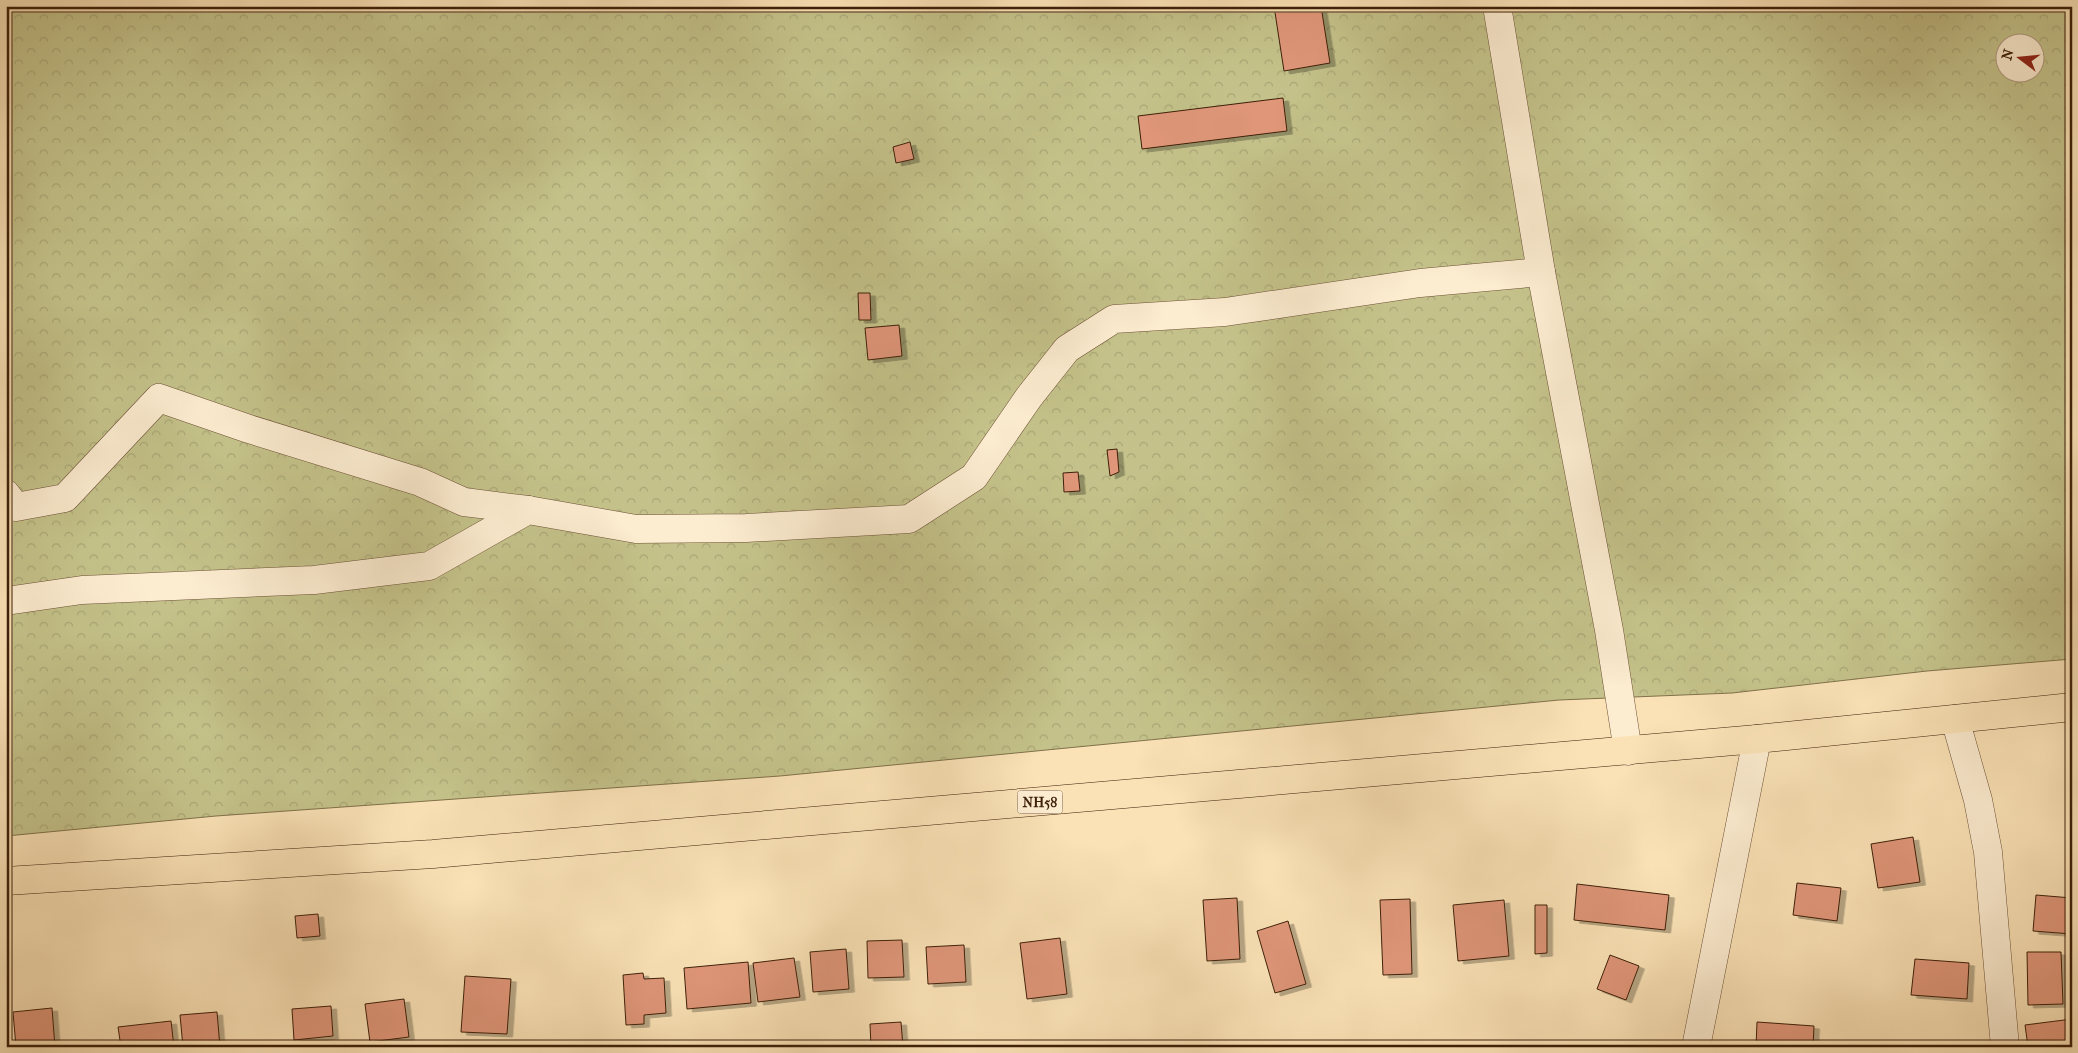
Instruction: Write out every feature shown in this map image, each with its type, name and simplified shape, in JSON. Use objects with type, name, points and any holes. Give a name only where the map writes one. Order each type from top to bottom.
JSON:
[{"type":"main road","name":"NH58","points":[[6,881],[433,854],[1628,751],[2072,707]]},
{"type":"street","points":[[1497,6],[1541,272],[1609,630],[1628,751]]},
{"type":"street","points":[[6,494],[16,507],[65,498],[159,398],[249,429],[420,482],[464,502],[528,510],[636,530],[746,528],[910,519],[974,477],[1029,397],[1067,349],[1114,319],[1225,312],[1420,283],[1541,272]]},
{"type":"street","points":[[6,601],[82,590],[314,580],[429,566],[528,510]]},
{"type":"street","points":[[1955,719],[1978,800],[1988,852],[2006,1047]]},
{"type":"street","points":[[1696,1047],[1757,739]]},
{"type":"green space","points":[[6,6],[2072,6],[2072,659],[1927,671],[1732,693],[1559,700],[780,776],[216,816],[6,836]]},
{"type":"building","points":[[1274,6],[1321,6],[1330,63],[1284,71]]},
{"type":"building","points":[[1283,98],[1287,131],[1142,149],[1138,116]]},
{"type":"building","points":[[910,142],[914,159],[896,163],[893,147]]},
{"type":"building","points":[[858,293],[870,293],[871,320],[859,320]]},
{"type":"building","points":[[899,325],[902,356],[868,360],[865,328]]},
{"type":"building","points":[[1117,449],[1119,472],[1110,476],[1107,450]]},
{"type":"building","points":[[1078,472],[1080,491],[1064,492],[1063,473]]},
{"type":"building","points":[[1913,837],[1920,882],[1878,888],[1871,844]]},
{"type":"building","points":[[1797,883],[1841,888],[1837,921],[1793,915]]},
{"type":"building","points":[[1577,884],[1669,895],[1665,930],[1574,920]]},
{"type":"building","points":[[2036,895],[2072,898],[2072,934],[2033,931]]},
{"type":"building","points":[[1237,898],[1240,959],[1207,961],[1203,900]]},
{"type":"building","points":[[1410,899],[1412,974],[1383,975],[1380,900]]},
{"type":"building","points":[[1504,900],[1509,956],[1458,961],[1453,905]]},
{"type":"building","points":[[1535,905],[1547,905],[1547,953],[1535,954]]},
{"type":"building","points":[[318,914],[320,936],[297,938],[295,916]]},
{"type":"building","points":[[1288,921],[1306,984],[1275,993],[1257,931]]},
{"type":"building","points":[[1060,938],[1067,994],[1027,999],[1020,943]]},
{"type":"building","points":[[902,940],[904,977],[868,978],[867,941]]},
{"type":"building","points":[[964,945],[966,982],[928,984],[926,947]]},
{"type":"building","points":[[846,949],[849,989],[813,992],[810,952]]},
{"type":"building","points":[[2027,952],[2061,952],[2063,1004],[2028,1005]]},
{"type":"building","points":[[1610,955],[1639,966],[1626,1000],[1597,989]]},
{"type":"building","points":[[794,958],[800,997],[758,1002],[753,963]]},
{"type":"building","points":[[1915,959],[1969,963],[1967,999],[1911,995]]},
{"type":"building","points":[[748,962],[751,1003],[687,1009],[684,968]]},
{"type":"building","points":[[643,973],[644,979],[664,978],[666,1013],[644,1015],[644,1024],[626,1025],[623,975]]},
{"type":"building","points":[[465,976],[511,979],[507,1034],[461,1032]]},
{"type":"building","points":[[404,999],[409,1037],[370,1042],[365,1004]]},
{"type":"building","points":[[331,1006],[333,1036],[294,1040],[292,1009]]},
{"type":"building","points":[[52,1008],[55,1047],[16,1047],[13,1012]]},
{"type":"building","points":[[217,1012],[220,1047],[183,1047],[180,1015]]},
{"type":"building","points":[[2072,1019],[2072,1047],[2028,1047],[2025,1025]]},
{"type":"building","points":[[171,1021],[174,1047],[121,1047],[118,1027]]},
{"type":"building","points":[[901,1022],[903,1047],[871,1047],[870,1024]]},
{"type":"building","points":[[1757,1022],[1814,1026],[1813,1047],[1756,1047]]},
{"type":"building","points":[[339,1044],[339,1047],[322,1047],[322,1046]]}]
